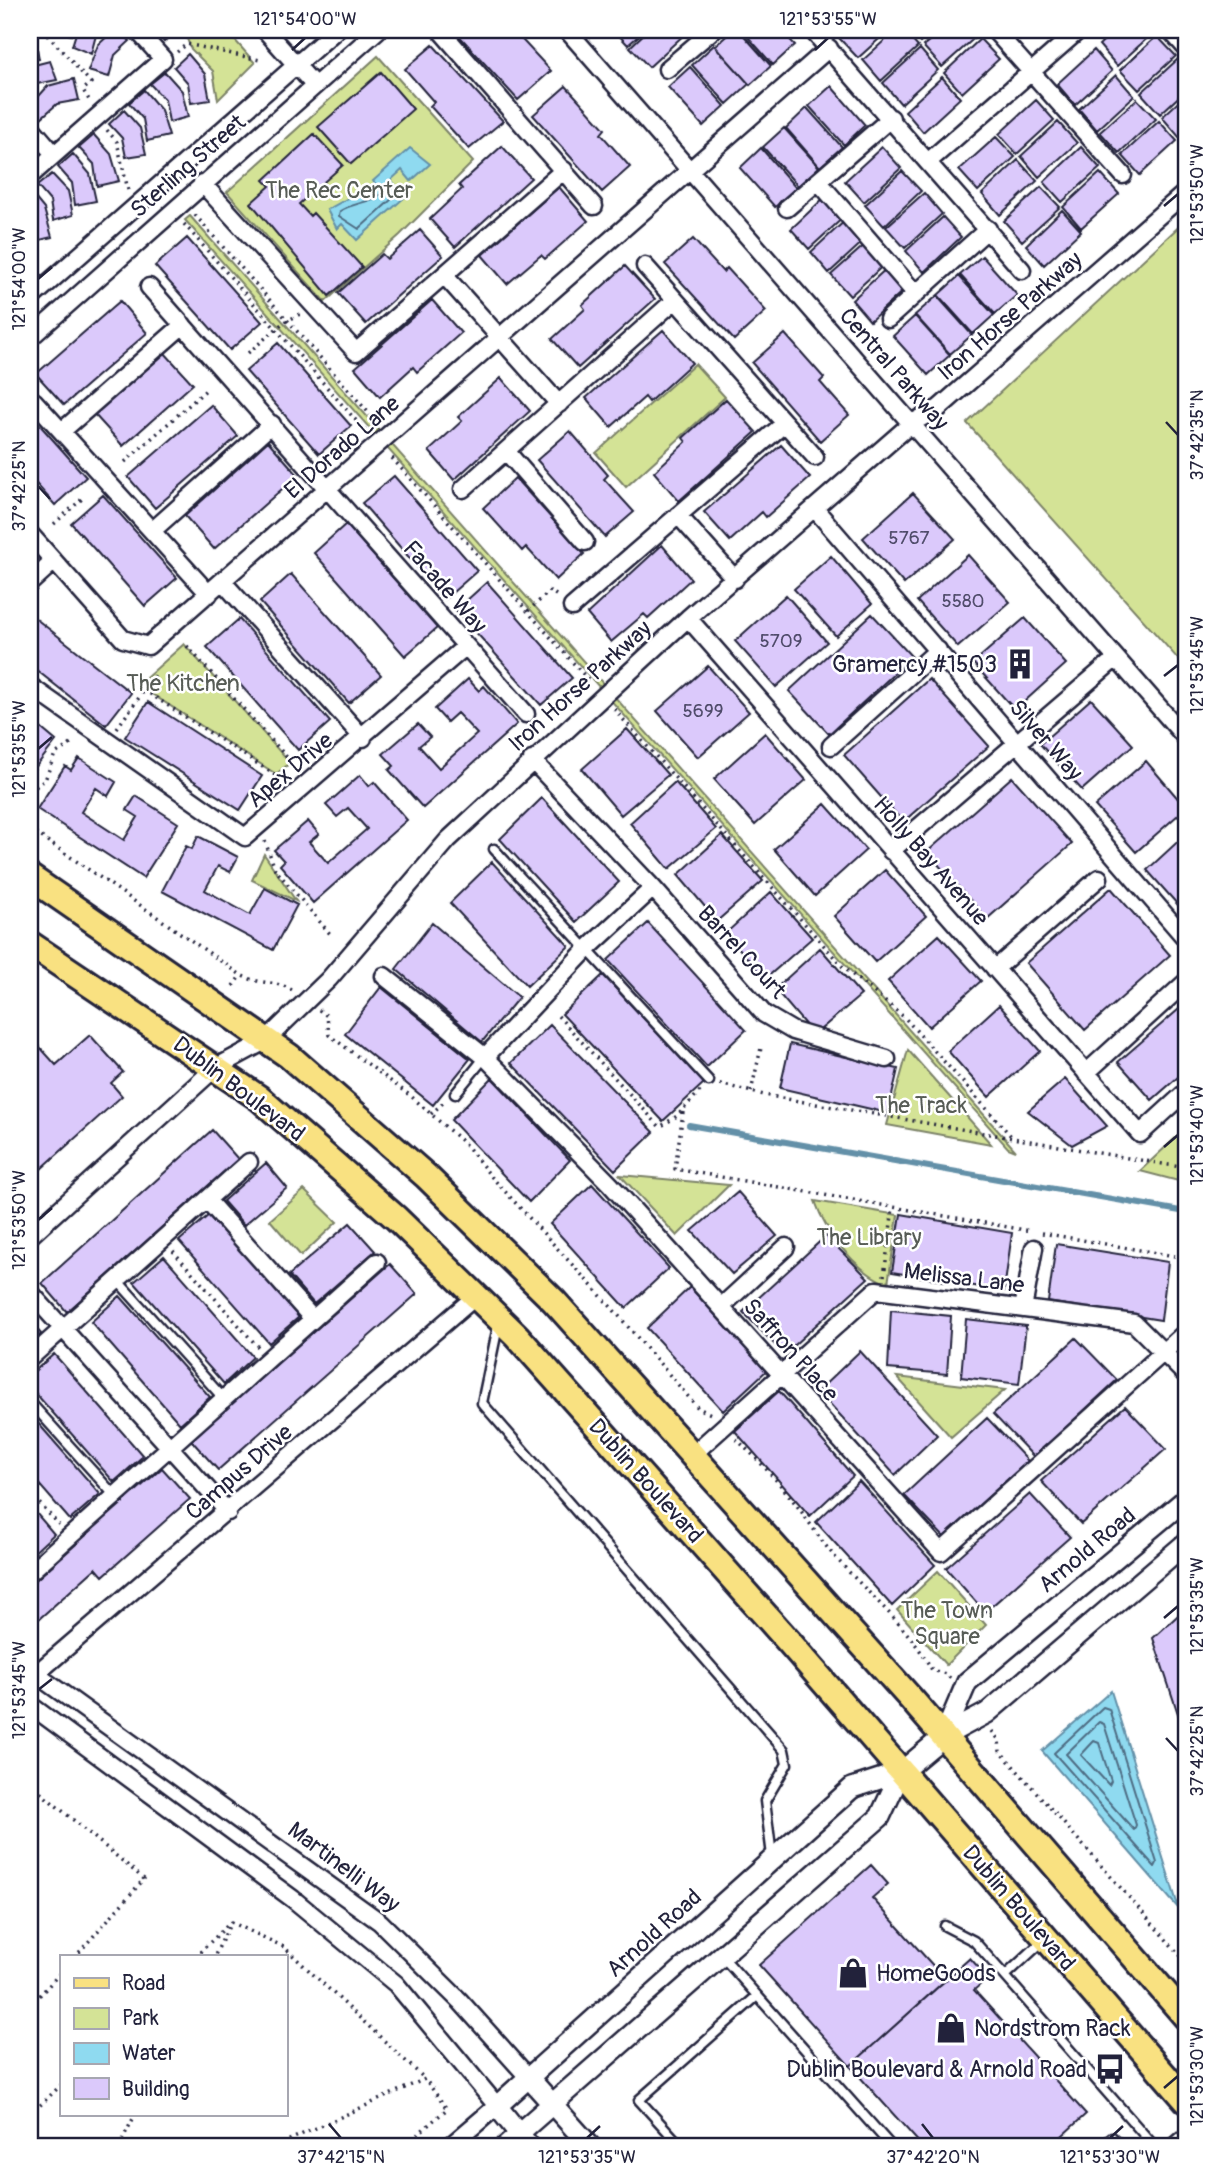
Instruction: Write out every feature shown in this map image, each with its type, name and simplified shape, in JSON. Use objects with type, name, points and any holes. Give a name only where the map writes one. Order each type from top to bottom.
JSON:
[{"type":"main road","points":[[30,877],[297,1062],[436,1186],[554,1301],[944,1736],[1186,2017]]},
{"type":"main road","name":"Dublin Boulevard","points":[[30,944],[259,1098],[396,1218],[476,1296],[790,1643],[1186,2100]]},
{"type":"street","points":[[30,176],[163,59],[137,30]]},
{"type":"street","points":[[265,30],[314,85]]},
{"type":"street","name":"Sterling Street","points":[[30,299],[336,30]]},
{"type":"street","name":"Sterling Street","points":[[30,338],[378,30]]},
{"type":"street","points":[[440,30],[594,206]]},
{"type":"street","name":"Central Parkway","points":[[567,30],[1186,738]]},
{"type":"street","points":[[812,30],[1022,270]]},
{"type":"street","points":[[994,30],[1123,175]]},
{"type":"street","points":[[929,161],[1079,30]]},
{"type":"street","points":[[1170,30],[1186,48]]},
{"type":"street","points":[[667,69],[705,32]]},
{"type":"street","name":"El Dorado Lane","points":[[30,534],[123,639],[148,646],[330,489],[829,48]]},
{"type":"street","points":[[787,208],[891,118]]},
{"type":"street","points":[[30,126],[54,154]]},
{"type":"street","points":[[202,183],[356,352],[564,170]]},
{"type":"street","points":[[818,181],[915,293]]},
{"type":"street","name":"Iron Horse Parkway","points":[[30,1236],[215,1068],[265,1041],[329,979],[448,840],[688,618],[912,424],[939,408],[1186,192]]},
{"type":"street","points":[[888,319],[988,229]]},
{"type":"street","points":[[645,267],[816,457]]},
{"type":"street","points":[[444,275],[559,404]]},
{"type":"street","name":"Facade Way","points":[[149,287],[526,714]]},
{"type":"street","points":[[463,489],[675,300]]},
{"type":"street","points":[[62,431],[183,325]]},
{"type":"street","points":[[34,401],[209,594]]},
{"type":"street","points":[[572,607],[785,423]]},
{"type":"street","points":[[152,531],[272,424]]},
{"type":"street","points":[[506,452],[586,542]]},
{"type":"street","name":"Silver Way","points":[[815,509],[1186,939]]},
{"type":"street","points":[[678,515],[735,579]]},
{"type":"street","points":[[30,583],[54,562]]},
{"type":"street","points":[[223,582],[363,738]]},
{"type":"street","name":"Holly Bay Avenue","points":[[688,618],[1140,1134],[1186,1092]]},
{"type":"street","name":"Apex Drive","points":[[30,686],[245,837],[363,738],[466,646]]},
{"type":"street","points":[[831,746],[938,650]]},
{"type":"street","points":[[891,850],[1019,744],[1116,658]]},
{"type":"street","name":"Barrel Court","points":[[532,760],[653,888],[764,1014],[793,1031],[887,1059]]},
{"type":"street","points":[[995,969],[1099,878]]},
{"type":"street","points":[[485,1057],[587,949],[653,888]]},
{"type":"street","name":"Saffron Place","points":[[384,976],[485,1057],[610,1184],[783,1373],[941,1552],[1165,1351]]},
{"type":"street","points":[[1086,1073],[1186,982]]},
{"type":"street","points":[[30,1358],[249,1161]]},
{"type":"street","points":[[207,1200],[313,1319]]},
{"type":"street","points":[[721,1307],[786,1247]]},
{"type":"street","points":[[1023,1308],[1034,1248]]},
{"type":"street","points":[[30,1572],[377,1262]]},
{"type":"street","name":"Melissa Lane","points":[[692,1455],[876,1290],[1134,1323],[1165,1351],[1186,1375]]},
{"type":"street","points":[[30,1292],[228,1512]]},
{"type":"street","name":"Campus Drive","points":[[32,1675],[228,1512],[476,1296]]},
{"type":"street","points":[[1165,1351],[1186,1332]]},
{"type":"street","name":"Arnold Road","points":[[944,1736],[967,1682],[1186,1499]]},
{"type":"street","name":"Arnold Road","points":[[450,2146],[852,1788],[901,1772],[944,1736],[987,1713],[1186,1543]]},
{"type":"street","name":"Martinelli Way","points":[[32,1675],[380,1922],[460,2001],[590,2146]]},
{"type":"street","points":[[30,1705],[293,1899],[396,1984],[524,2140]]},
{"type":"street","name":"Arnold Road","points":[[503,2146],[524,2140],[553,2106],[880,1817],[901,1772]]},
{"type":"lane","points":[[495,849],[709,1081]]},
{"type":"lane","points":[[455,1094],[485,1057]]},
{"type":"lane","points":[[117,1279],[224,1399]]},
{"type":"lane","points":[[500,1320],[482,1403],[784,1749],[787,1764],[765,1801],[772,1860]]},
{"type":"lane","points":[[30,1402],[115,1496]]},
{"type":"lane","points":[[945,1926],[974,1941],[1154,2146]]},
{"type":"lane","points":[[1005,1976],[1046,1939]]},
{"type":"lane","points":[[722,1955],[891,2146]]},
{"type":"lane","points":[[681,2146],[639,2100],[757,1996]]},
{"type":"lane","points":[[1170,2146],[1186,2132]]},
{"type":"lane","points":[[1101,2146],[1112,2137],[1121,2146]]},
{"type":"path","points":[[43,30],[90,83],[83,90],[117,142],[128,190]]},
{"type":"path","points":[[163,59],[187,44],[260,60]]},
{"type":"path","points":[[195,215],[374,420]]},
{"type":"path","points":[[184,224],[367,433]]},
{"type":"path","points":[[248,353],[301,312]]},
{"type":"path","points":[[125,461],[208,388]]},
{"type":"path","points":[[392,458],[591,683]]},
{"type":"path","points":[[54,524],[84,497]]},
{"type":"path","points":[[528,611],[550,591],[572,607]]},
{"type":"path","points":[[187,646],[293,764]]},
{"type":"path","points":[[114,733],[157,673]]},
{"type":"path","points":[[144,690],[278,777]]},
{"type":"path","points":[[614,709],[843,967],[904,1017],[1013,1139]]},
{"type":"path","points":[[30,791],[45,780],[55,754],[73,743]]},
{"type":"path","points":[[30,829],[241,975],[260,983],[283,984]]},
{"type":"path","points":[[265,839],[275,869],[331,935]]},
{"type":"path","points":[[233,986],[241,975]]},
{"type":"path","points":[[327,1016],[329,1035],[431,1114],[468,1147],[698,1408],[715,1417]]},
{"type":"path","points":[[558,1016],[660,1128],[683,1110],[709,1081],[751,1092],[1186,1168]]},
{"type":"path","points":[[751,1092],[761,1048]]},
{"type":"path","points":[[431,1114],[439,1104],[455,1094]]},
{"type":"path","points":[[683,1110],[675,1169],[1186,1258]]},
{"type":"path","points":[[882,1291],[893,1209]]},
{"type":"path","points":[[162,1239],[268,1359]]},
{"type":"path","points":[[737,1441],[748,1449],[796,1503],[835,1558],[898,1623],[932,1670],[946,1674]]},
{"type":"path","points":[[30,1493],[69,1537]]},
{"type":"path","points":[[999,1740],[1000,1751],[1186,1962]]},
{"type":"path","points":[[35,1788],[144,1880],[77,1955]]},
{"type":"path","points":[[197,1955],[231,1922]]},
{"type":"path","points":[[215,1955],[231,1922]]},
{"type":"path","points":[[231,1922],[284,1947],[425,2079],[447,2109],[404,2146]]},
{"type":"path","points":[[30,2006],[60,1973]]},
{"type":"path","points":[[276,2146],[425,2079]]},
{"type":"path","points":[[30,2115],[60,2086]]},
{"type":"path","points":[[119,2146],[134,2116]]},
{"type":"green space","points":[[226,30],[255,63],[218,100],[213,71],[191,49],[184,31]]},
{"type":"green space","name":"The Rec Center","points":[[378,56],[473,162],[400,235],[325,302],[227,192]]},
{"type":"green space","points":[[190,216],[1016,1151],[1008,1148],[185,220]]},
{"type":"green space","points":[[1186,220],[1186,668],[967,423]]},
{"type":"green space","points":[[695,364],[725,397],[626,487],[596,453]]},
{"type":"green space","name":"The Kitchen","points":[[184,644],[290,763],[276,774],[138,685]]},
{"type":"green space","points":[[264,854],[296,901],[252,880]]},
{"type":"green space","name":"The Track","points":[[908,1050],[991,1144],[887,1125]]},
{"type":"green space","points":[[1186,1128],[1186,1183],[1140,1171]]},
{"type":"green space","points":[[620,1175],[729,1185],[677,1236]]},
{"type":"green space","points":[[304,1190],[337,1222],[301,1256],[270,1220]]},
{"type":"green space","name":"The Library","points":[[815,1201],[898,1215],[888,1284],[865,1270],[844,1250],[834,1238]]},
{"type":"green space","points":[[897,1377],[1005,1390],[951,1437]]},
{"type":"green space","name":"The Town Square","points":[[938,1571],[986,1625],[946,1665],[897,1610]]},
{"type":"water","points":[[410,148],[430,164],[411,181],[402,170],[391,180],[405,197],[357,240],[342,224],[337,229],[327,210],[359,192],[362,197],[379,188],[373,181]]},
{"type":"water","points":[[1111,1691],[1179,1909],[1042,1751]]},
{"type":"building","points":[[54,30],[72,30],[71,35]]},
{"type":"building","points":[[77,30],[101,30],[96,35],[91,54],[72,46]]},
{"type":"building","points":[[114,30],[119,30],[130,41],[115,55],[109,77],[88,71],[98,45]]},
{"type":"building","points":[[154,30],[179,30],[164,42]]},
{"type":"building","points":[[454,30],[513,30],[551,71],[518,100]]},
{"type":"building","points":[[614,30],[645,30],[628,45]]},
{"type":"building","points":[[648,30],[683,30],[686,33],[649,67],[630,47]]},
{"type":"building","points":[[733,30],[739,30],[771,66],[750,85],[715,46]]},
{"type":"building","points":[[742,30],[781,30],[795,45],[773,65]]},
{"type":"building","points":[[848,30],[889,30],[858,58],[839,38]]},
{"type":"building","points":[[896,30],[903,30],[918,47],[881,81],[863,60]]},
{"type":"building","points":[[908,30],[934,30],[920,43]]},
{"type":"building","points":[[942,30],[977,30],[980,33],[942,67],[923,46]]},
{"type":"building","points":[[1009,30],[1027,30],[1017,39]]},
{"type":"building","points":[[1115,30],[1154,32],[1117,66],[1099,45]]},
{"type":"building","points":[[1157,36],[1176,56],[1139,90],[1120,70]]},
{"type":"building","points":[[35,37],[39,59],[30,60],[30,39]]},
{"type":"building","points":[[980,39],[999,59],[962,93],[944,73]]},
{"type":"building","points":[[433,45],[503,121],[469,149],[430,106],[434,102],[405,69]]},
{"type":"building","points":[[714,45],[749,84],[727,104],[692,65]]},
{"type":"building","points":[[920,49],[938,70],[901,104],[883,83]]},
{"type":"building","points":[[1094,50],[1112,71],[1075,105],[1057,84]]},
{"type":"building","points":[[188,54],[205,74],[210,100],[191,103],[188,83],[174,67]]},
{"type":"building","points":[[1178,59],[1186,68],[1186,90],[1160,114],[1141,93]]},
{"type":"building","points":[[50,61],[57,80],[37,84],[30,91],[30,66]]},
{"type":"building","points":[[690,67],[725,106],[703,126],[668,87]]},
{"type":"building","points":[[165,72],[182,91],[188,117],[169,122],[165,100],[150,84]]},
{"type":"building","points":[[381,72],[413,109],[351,164],[318,127]]},
{"type":"building","points":[[1116,75],[1134,96],[1097,130],[1079,109]]},
{"type":"building","points":[[942,77],[960,98],[923,132],[905,111]]},
{"type":"building","points":[[74,79],[79,100],[57,104],[41,118],[30,106],[48,86]]},
{"type":"building","points":[[566,86],[605,129],[601,134],[630,167],[602,192],[533,115]]},
{"type":"building","points":[[831,86],[865,125],[844,145],[809,106]]},
{"type":"building","points":[[144,90],[161,110],[169,136],[147,141],[143,119],[129,103]]},
{"type":"building","points":[[1186,95],[1186,132],[1180,138],[1162,117]]},
{"type":"building","points":[[1137,99],[1156,119],[1119,153],[1100,132]]},
{"type":"building","points":[[1036,100],[1054,120],[1017,154],[999,134]]},
{"type":"building","points":[[807,108],[842,147],[820,167],[786,128]]},
{"type":"building","points":[[124,110],[140,128],[146,154],[126,157],[122,138],[109,124]]},
{"type":"building","points":[[1159,121],[1177,141],[1140,175],[1122,155]]},
{"type":"building","points":[[1058,122],[1077,143],[1039,177],[1021,156]]},
{"type":"building","points":[[784,128],[819,167],[798,186],[763,147]]},
{"type":"building","points":[[314,134],[343,165],[299,204],[310,216],[313,213],[362,267],[329,296],[251,203],[270,186],[264,180]]},
{"type":"building","points":[[94,135],[111,154],[119,181],[97,186],[94,164],[79,148]]},
{"type":"building","points":[[996,137],[1015,157],[978,191],[959,170]]},
{"type":"building","points":[[502,146],[531,178],[455,247],[430,219],[462,189],[459,185]]},
{"type":"building","points":[[882,147],[901,168],[864,202],[845,181]]},
{"type":"building","points":[[1081,147],[1100,168],[1062,202],[1044,182]]},
{"type":"building","points":[[761,148],[796,188],[775,207],[740,168]]},
{"type":"building","points":[[73,154],[90,174],[96,201],[75,205],[72,183],[58,167]]},
{"type":"building","points":[[1018,160],[1037,181],[1000,215],[982,194]]},
{"type":"building","points":[[902,171],[921,191],[884,226],[865,205]]},
{"type":"building","points":[[1100,173],[1119,194],[1081,228],[1063,207]]},
{"type":"building","points":[[52,174],[68,191],[73,215],[53,221],[50,201],[37,186]]},
{"type":"building","points":[[559,187],[588,221],[545,259],[541,255],[507,284],[482,255]]},
{"type":"building","points":[[1041,187],[1060,207],[1022,241],[1004,221]]},
{"type":"building","points":[[30,192],[44,209],[52,237],[32,242]]},
{"type":"building","points":[[924,193],[942,214],[905,248],[886,227]]},
{"type":"building","points":[[827,195],[846,215],[809,249],[791,229]]},
{"type":"building","points":[[1062,210],[1081,231],[1044,265],[1026,245]]},
{"type":"building","points":[[943,217],[961,237],[924,272],[906,251]]},
{"type":"building","points":[[848,218],[866,239],[829,273],[811,252]]},
{"type":"building","points":[[420,230],[443,256],[366,324],[338,293],[382,254],[387,259]]},
{"type":"building","points":[[187,238],[262,322],[230,350],[155,266]]},
{"type":"building","points":[[693,239],[723,272],[727,268],[766,311],[734,340],[665,264]]},
{"type":"building","points":[[868,242],[887,262],[850,296],[831,275]]},
{"type":"building","points":[[982,256],[1017,295],[995,314],[960,275]]},
{"type":"building","points":[[625,266],[655,299],[578,368],[552,339],[585,309],[582,305]]},
{"type":"building","points":[[889,266],[907,287],[870,321],[852,300]]},
{"type":"building","points":[[959,276],[994,315],[973,334],[938,295]]},
{"type":"building","points":[[937,296],[972,335],[950,354],[915,315]]},
{"type":"building","points":[[432,300],[461,333],[417,372],[413,367],[380,397],[355,368]]},
{"type":"building","points":[[120,301],[147,333],[64,405],[36,374]]},
{"type":"building","points":[[915,316],[950,355],[928,375],[893,336]]},
{"type":"building","points":[[663,330],[692,363],[649,402],[645,397],[611,427],[586,398]]},
{"type":"building","points":[[785,334],[824,378],[820,382],[849,415],[820,441],[752,363]]},
{"type":"building","points":[[278,343],[351,426],[319,454],[246,371]]},
{"type":"building","points":[[164,352],[193,384],[123,446],[94,414]]},
{"type":"building","points":[[501,378],[530,411],[454,480],[429,451],[462,421],[458,417]]},
{"type":"building","points":[[726,399],[756,432],[679,501],[654,472],[686,442],[683,438]]},
{"type":"building","points":[[211,405],[238,436],[155,508],[128,477]]},
{"type":"building","points":[[30,414],[86,477],[55,505],[30,477]]},
{"type":"building","points":[[570,431],[608,475],[604,479],[634,512],[605,537],[537,460]]},
{"type":"building","points":[[268,441],[298,475],[214,549],[185,516]]},
{"type":"building","points":[[781,445],[810,478],[766,517],[762,512],[730,541],[704,512]]},
{"type":"building","points":[[394,476],[477,571],[445,599],[362,503]]},
{"type":"building","points":[[515,478],[584,554],[556,580],[526,547],[522,551],[483,508]]},
{"type":"building","points":[[913,493],[955,539],[904,584],[863,538]]},
{"type":"building","points":[[103,495],[177,578],[145,606],[71,523]]},
{"type":"building","points":[[346,524],[437,628],[405,656],[314,553]]},
{"type":"building","points":[[662,545],[691,579],[648,618],[644,614],[611,642],[587,614]]},
{"type":"building","points":[[968,555],[1010,602],[958,647],[917,601]]},
{"type":"building","points":[[831,556],[872,604],[836,636],[794,589]]},
{"type":"building","points":[[291,574],[381,675],[349,703],[260,602]]},
{"type":"building","points":[[487,582],[572,678],[541,705],[456,610]]},
{"type":"building","points":[[786,595],[827,642],[776,687],[735,641]]},
{"type":"building","points":[[872,614],[912,657],[829,734],[789,691]]},
{"type":"building","points":[[31,615],[131,693],[106,725],[30,665]]},
{"type":"building","name":"Gramercy #1503","points":[[1025,618],[1066,664],[1015,710],[973,663]]},
{"type":"building","points":[[239,619],[330,722],[298,750],[207,647]]},
{"type":"building","points":[[708,666],[749,712],[698,757],[657,711]]},
{"type":"building","points":[[468,679],[479,691],[484,686],[517,724],[423,808],[389,770],[394,766],[383,754],[418,724],[430,737],[419,746],[439,768],[477,734],[457,713],[447,722],[435,709]]},
{"type":"building","points":[[929,679],[989,746],[903,822],[844,755]]},
{"type":"building","points":[[1091,699],[1133,745],[1082,790],[1040,744]]},
{"type":"building","points":[[148,702],[262,776],[240,810],[125,737]]},
{"type":"building","points":[[30,719],[56,741],[30,774]]},
{"type":"building","points":[[627,729],[668,775],[621,815],[582,769]]},
{"type":"building","points":[[765,733],[806,780],[755,825],[714,779]]},
{"type":"building","points":[[79,758],[116,782],[108,796],[96,788],[81,812],[124,840],[138,817],[127,810],[136,796],[178,823],[143,878],[37,809],[65,766],[71,770]]},
{"type":"building","points":[[1146,761],[1186,808],[1136,852],[1095,806]]},
{"type":"building","points":[[360,775],[369,786],[374,782],[407,820],[313,903],[280,865],[284,861],[274,850],[308,821],[319,834],[309,842],[328,863],[367,829],[348,808],[337,817],[326,805]]},
{"type":"building","points":[[1012,777],[1072,844],[987,919],[927,852]]},
{"type":"building","points":[[675,782],[716,829],[669,869],[630,823]]},
{"type":"building","points":[[542,798],[619,882],[576,922],[500,839]]},
{"type":"building","points":[[825,804],[866,850],[815,896],[774,849]]},
{"type":"building","points":[[1186,834],[1186,914],[1147,870]]},
{"type":"building","points":[[722,835],[763,881],[717,921],[678,875]]},
{"type":"building","points":[[198,836],[238,857],[230,872],[218,866],[205,890],[250,915],[265,888],[297,905],[273,950],[162,891],[186,846],[192,849]]},
{"type":"building","points":[[492,862],[569,946],[527,986],[450,903]]},
{"type":"building","points":[[885,870],[926,916],[875,962],[834,916]]},
{"type":"building","points":[[1111,888],[1170,955],[1085,1030],[1026,963]]},
{"type":"building","points":[[771,892],[812,938],[765,979],[726,933]]},
{"type":"building","points":[[432,923],[519,997],[482,1042],[396,969]]},
{"type":"building","points":[[648,923],[746,1030],[707,1067],[608,960]]},
{"type":"building","points":[[939,935],[981,981],[929,1027],[888,981]]},
{"type":"building","points":[[820,948],[861,995],[814,1035],[775,989]]},
{"type":"building","points":[[603,975],[704,1083],[663,1121],[562,1014]]},
{"type":"building","points":[[381,987],[470,1059],[433,1105],[345,1034]]},
{"type":"building","points":[[1186,1003],[1186,1070],[1152,1100],[1118,1062]]},
{"type":"building","points":[[999,1005],[1040,1051],[989,1097],[948,1051]]},
{"type":"building","points":[[550,1025],[654,1132],[615,1170],[511,1063]]},
{"type":"building","points":[[90,1035],[123,1072],[111,1083],[122,1096],[30,1179],[30,1036],[56,1065]]},
{"type":"building","points":[[790,1044],[898,1069],[888,1113],[780,1088]]},
{"type":"building","points":[[492,1078],[570,1160],[529,1202],[451,1120]]},
{"type":"building","points":[[1065,1079],[1107,1126],[1072,1145],[1028,1111]]},
{"type":"building","points":[[212,1130],[238,1159],[67,1312],[42,1283]]},
{"type":"building","points":[[266,1163],[287,1188],[244,1225],[223,1201]]},
{"type":"building","points":[[592,1184],[669,1268],[626,1308],[550,1224]]},
{"type":"building","points":[[738,1192],[777,1236],[732,1274],[692,1231]]},
{"type":"building","points":[[901,1214],[1012,1233],[1004,1291],[892,1272]]},
{"type":"building","points":[[209,1215],[299,1317],[269,1343],[179,1241]]},
{"type":"building","points":[[350,1223],[375,1251],[314,1304],[289,1275]]},
{"type":"building","points":[[826,1236],[868,1278],[784,1354],[743,1312]]},
{"type":"building","points":[[1056,1244],[1168,1262],[1161,1320],[1048,1302]]},
{"type":"building","points":[[164,1256],[253,1357],[224,1384],[134,1282]]},
{"type":"building","points":[[390,1264],[417,1294],[218,1470],[191,1440]]},
{"type":"building","points":[[690,1287],[766,1371],[723,1411],[647,1328]]},
{"type":"building","points":[[120,1296],[210,1397],[180,1424],[91,1322]]},
{"type":"building","points":[[891,1310],[951,1316],[947,1374],[888,1369]]},
{"type":"building","points":[[966,1319],[1026,1326],[1019,1384],[961,1377]]},
{"type":"building","points":[[30,1321],[41,1334],[30,1345]]},
{"type":"building","points":[[1076,1338],[1117,1380],[1034,1457],[993,1414]]},
{"type":"building","points":[[860,1351],[937,1435],[895,1475],[818,1391]]},
{"type":"building","points":[[54,1354],[143,1456],[114,1482],[30,1387],[30,1375]]},
{"type":"building","points":[[779,1391],[853,1476],[810,1516],[735,1431]]},
{"type":"building","points":[[1125,1406],[1166,1449],[1081,1524],[1041,1481]]},
{"type":"building","points":[[30,1414],[100,1494],[70,1520],[30,1474]]},
{"type":"building","points":[[987,1418],[1028,1461],[944,1537],[904,1495]]},
{"type":"building","points":[[162,1468],[190,1499],[103,1576],[96,1568],[30,1627],[30,1585]]},
{"type":"building","points":[[859,1481],[935,1565],[892,1606],[816,1522]]},
{"type":"building","points":[[1030,1494],[1070,1537],[985,1612],[946,1568]]},
{"type":"building","points":[[30,1506],[54,1534],[30,1556]]},
{"type":"building","points":[[1186,1608],[1186,1738],[1153,1638]]},
{"type":"building","name":"HomeGoods","points":[[871,1865],[888,1884],[872,1898],[946,1980],[850,2066],[759,1965]]},
{"type":"building","name":"Nordstrom Rack","points":[[970,1958],[988,1978],[974,1990],[1086,2114],[1051,2146],[922,2146],[850,2066]]},
{"type":"waterway","points":[[689,1125],[1186,1212]]},
{"type":"place","name":"Gramercy #1503","points":[[1020,664]]},
{"type":"place","name":"HomeGoods","points":[[853,1973]]},
{"type":"place","name":"Nordstrom Rack","points":[[951,2028]]},
{"type":"place","name":"Dublin Boulevard & Arnold Road","points":[[1110,2069]]}]
